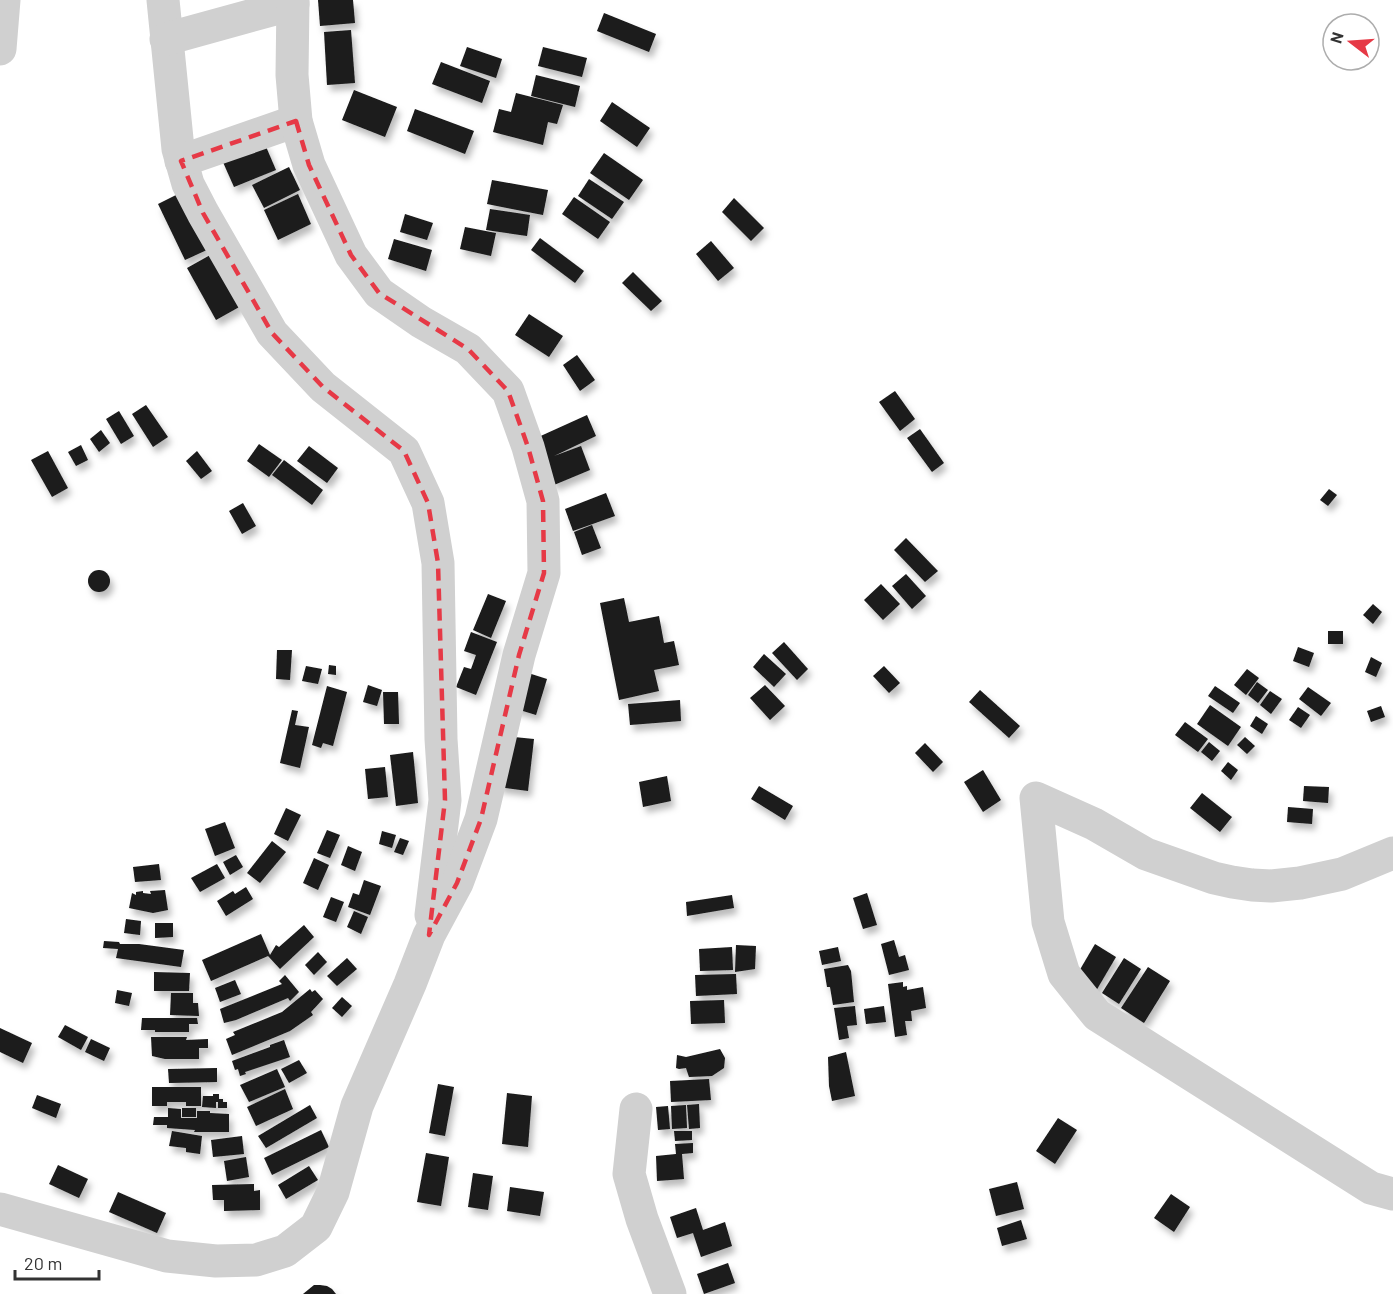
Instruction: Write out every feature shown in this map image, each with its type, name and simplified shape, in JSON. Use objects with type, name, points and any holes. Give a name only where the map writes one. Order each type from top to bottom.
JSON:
[{"type":"street","points":[[0,49],[4,0]]},
{"type":"street","points":[[163,0],[178,149],[188,184],[203,213],[272,333],[323,387],[404,451],[428,503],[438,563],[441,739],[445,800],[429,935]]},
{"type":"street","points":[[0,1209],[167,1256],[216,1261],[256,1260],[285,1251],[316,1227],[333,1192],[357,1106],[429,935],[457,883],[481,819],[519,655],[544,573],[543,501],[528,447],[508,391],[468,349],[379,293],[351,255],[309,165],[296,121],[292,75],[293,2],[166,39]]},
{"type":"street","points":[[181,161],[296,121]]},
{"type":"street","points":[[1393,853],[1342,874],[1286,885],[1252,885],[1214,878],[1146,854],[1094,824],[1036,798],[1048,922],[1064,974],[1097,1015],[1371,1188],[1393,1194]]},
{"type":"street","points":[[636,1109],[630,1174],[642,1219],[670,1294]]},
{"type":"highlighted area","points":[[296,121],[309,165],[351,255],[379,293],[468,349],[508,391],[528,447],[543,501],[544,573],[519,655],[481,819],[457,883],[429,935],[445,800],[438,563],[428,503],[404,451],[323,387],[272,333],[203,213],[181,161]]},
{"type":"building","points":[[318,0],[353,0],[355,23],[320,26]]},
{"type":"building","points":[[604,13],[656,34],[649,52],[597,31]]},
{"type":"building","points":[[351,30],[355,83],[327,85],[324,32]]},
{"type":"building","points":[[467,47],[502,59],[496,78],[460,66]]},
{"type":"building","points":[[543,47],[587,58],[582,77],[538,66]]},
{"type":"building","points":[[441,62],[490,81],[482,103],[432,84]]},
{"type":"building","points":[[536,75],[580,86],[575,107],[531,96]]},
{"type":"building","points":[[354,90],[397,107],[385,137],[342,120]]},
{"type":"building","points":[[516,93],[563,105],[557,124],[548,122],[543,145],[493,132],[499,109],[511,112]]},
{"type":"building","points":[[612,102],[650,128],[637,147],[600,121]]},
{"type":"building","points":[[415,109],[474,131],[465,154],[407,131]]},
{"type":"building","points":[[264,142],[276,170],[234,187],[222,160]]},
{"type":"building","points":[[604,153],[643,180],[629,200],[590,173]]},
{"type":"building","points":[[289,167],[300,190],[264,208],[252,185]]},
{"type":"building","points":[[589,179],[624,202],[612,219],[578,196]]},
{"type":"building","points":[[492,180],[548,190],[543,215],[487,204]]},
{"type":"building","points":[[182,192],[209,249],[185,260],[158,204]]},
{"type":"building","points":[[298,194],[311,224],[278,240],[264,210]]},
{"type":"building","points":[[574,197],[610,222],[598,239],[562,214]]},
{"type":"building","points":[[734,198],[764,228],[751,241],[722,212]]},
{"type":"building","points":[[490,209],[530,215],[527,236],[486,230]]},
{"type":"building","points":[[405,214],[433,223],[427,240],[400,232]]},
{"type":"building","points":[[465,227],[496,233],[491,256],[460,249]]},
{"type":"building","points":[[540,238],[584,271],[575,283],[531,250]]},
{"type":"building","points":[[394,239],[432,250],[426,271],[388,259]]},
{"type":"building","points":[[711,241],[734,268],[718,281],[696,254]]},
{"type":"building","points":[[212,254],[241,306],[216,320],[187,268]]},
{"type":"building","points":[[633,272],[662,301],[651,311],[622,283]]},
{"type":"building","points":[[529,314],[563,336],[549,357],[515,335]]},
{"type":"building","points":[[577,355],[595,380],[580,391],[563,365]]},
{"type":"building","points":[[895,391],[915,419],[900,431],[879,402]]},
{"type":"building","points":[[146,405],[168,437],[153,447],[132,414]]},
{"type":"building","points":[[119,411],[134,436],[121,444],[106,419]]},
{"type":"building","points":[[587,415],[596,436],[554,456],[581,446],[590,470],[554,485],[534,439]]},
{"type":"building","points":[[920,429],[944,463],[932,472],[907,438]]},
{"type":"building","points":[[101,430],[110,443],[99,452],[90,439]]},
{"type":"building","points":[[259,444],[282,460],[269,477],[247,461]]},
{"type":"building","points":[[81,445],[88,460],[76,466],[68,452]]},
{"type":"building","points":[[309,446],[338,468],[327,483],[297,461]]},
{"type":"building","points":[[48,451],[68,488],[52,497],[31,460]]},
{"type":"building","points":[[197,451],[212,471],[201,479],[186,461]]},
{"type":"building","points":[[284,460],[323,490],[312,505],[272,475]]},
{"type":"building","points":[[1329,489],[1337,495],[1328,506],[1320,500]]},
{"type":"building","points":[[606,493],[615,516],[573,531],[565,509]]},
{"type":"building","points":[[243,503],[256,526],[242,534],[229,511]]},
{"type":"building","points":[[592,525],[601,548],[582,555],[574,532]]},
{"type":"building","points":[[906,538],[938,571],[925,582],[894,550]]},
{"type":"building","points":[[99,570],[107,573],[110,581],[107,589],[99,592],[91,589],[88,581],[91,573]]},
{"type":"building","points":[[906,574],[926,596],[912,609],[892,586]]},
{"type":"building","points":[[881,584],[900,604],[883,620],[864,600]]},
{"type":"building","points":[[488,594],[506,601],[491,638],[473,630]]},
{"type":"building","points":[[624,598],[629,622],[659,616],[664,643],[674,641],[679,665],[654,670],[659,691],[619,700],[600,603]]},
{"type":"building","points":[[1373,604],[1382,612],[1373,624],[1363,615]]},
{"type":"building","points":[[1328,631],[1343,631],[1343,644],[1328,644]]},
{"type":"building","points":[[471,632],[497,642],[476,695],[456,687],[464,667],[471,669],[476,655],[464,651]]},
{"type":"building","points":[[784,642],[808,669],[797,680],[772,653]]},
{"type":"building","points":[[1298,647],[1314,653],[1309,667],[1293,661]]},
{"type":"building","points":[[277,650],[292,650],[290,680],[276,679]]},
{"type":"building","points":[[764,654],[786,674],[774,687],[753,667]]},
{"type":"building","points":[[1371,657],[1382,663],[1376,677],[1365,672]]},
{"type":"building","points":[[329,665],[336,666],[336,675],[328,674]]},
{"type":"building","points":[[306,666],[322,669],[318,684],[302,681]]},
{"type":"building","points":[[884,666],[900,683],[889,693],[873,676]]},
{"type":"building","points":[[1247,669],[1259,678],[1246,695],[1234,685]]},
{"type":"building","points":[[522,671],[547,679],[536,715],[510,707]]},
{"type":"building","points":[[1257,682],[1268,690],[1258,703],[1248,695]]},
{"type":"building","points":[[368,685],[382,690],[377,706],[363,702]]},
{"type":"building","points":[[765,685],[785,706],[770,720],[750,698]]},
{"type":"building","points":[[327,686],[347,692],[333,746],[323,743],[321,748],[312,745]]},
{"type":"building","points":[[1215,686],[1240,703],[1233,713],[1208,696]]},
{"type":"building","points":[[1308,687],[1331,703],[1321,716],[1299,699]]},
{"type":"building","points":[[980,690],[1020,726],[1009,738],[969,702]]},
{"type":"building","points":[[1270,691],[1282,699],[1271,714],[1260,705]]},
{"type":"building","points":[[383,692],[398,692],[399,724],[384,724]]},
{"type":"building","points":[[680,700],[681,721],[630,725],[628,704]]},
{"type":"building","points":[[1210,705],[1241,727],[1228,746],[1197,724]]},
{"type":"building","points":[[1381,706],[1385,717],[1371,722],[1367,711]]},
{"type":"building","points":[[1298,707],[1310,715],[1301,728],[1289,720]]},
{"type":"building","points":[[292,710],[298,711],[295,725],[309,727],[300,768],[280,763]]},
{"type":"building","points":[[1256,716],[1268,724],[1262,734],[1250,726]]},
{"type":"building","points":[[1185,722],[1208,739],[1198,752],[1175,735]]},
{"type":"building","points":[[504,736],[534,739],[528,791],[498,787]]},
{"type":"building","points":[[1245,737],[1255,746],[1247,754],[1237,745]]},
{"type":"building","points":[[1209,742],[1220,751],[1212,761],[1201,752]]},
{"type":"building","points":[[925,743],[943,762],[933,772],[915,753]]},
{"type":"building","points":[[413,752],[418,803],[396,806],[390,755]]},
{"type":"building","points":[[1228,762],[1238,770],[1231,780],[1221,771]]},
{"type":"building","points":[[385,767],[388,797],[368,799],[365,769]]},
{"type":"building","points":[[983,770],[1001,800],[983,812],[964,782]]},
{"type":"building","points":[[667,776],[671,801],[643,807],[639,782]]},
{"type":"building","points":[[759,786],[793,806],[785,820],[751,799]]},
{"type":"building","points":[[1304,786],[1329,787],[1328,803],[1303,801]]},
{"type":"building","points":[[1202,793],[1232,817],[1220,832],[1190,808]]},
{"type":"building","points":[[1288,807],[1313,809],[1312,824],[1287,822]]},
{"type":"building","points":[[286,808],[301,815],[288,841],[274,834]]},
{"type":"building","points":[[225,822],[235,848],[215,856],[205,829]]},
{"type":"building","points":[[327,830],[340,835],[330,858],[317,853]]},
{"type":"building","points":[[382,831],[396,835],[392,848],[379,844]]},
{"type":"building","points":[[400,838],[409,841],[403,855],[394,852]]},
{"type":"building","points":[[272,841],[286,852],[260,883],[247,873]]},
{"type":"building","points":[[348,846],[362,852],[355,871],[341,865]]},
{"type":"building","points":[[236,855],[243,867],[230,875],[223,862]]},
{"type":"building","points":[[314,858],[329,865],[318,890],[303,883]]},
{"type":"building","points":[[159,864],[161,880],[135,882],[133,867]]},
{"type":"building","points":[[217,864],[225,878],[200,892],[191,878]]},
{"type":"building","points":[[364,880],[381,886],[370,915],[348,907],[353,893],[359,895]]},
{"type":"building","points":[[246,887],[253,899],[226,916],[217,901],[233,891],[235,894]]},
{"type":"building","points":[[165,890],[168,910],[153,913],[129,908],[132,893],[136,895],[136,892],[143,891],[143,893],[151,894],[150,891]]},
{"type":"building","points":[[867,893],[877,925],[863,929],[853,898]]},
{"type":"building","points":[[732,895],[734,908],[687,916],[686,902]]},
{"type":"building","points":[[331,897],[344,902],[336,922],[323,917]]},
{"type":"building","points":[[354,911],[368,917],[361,934],[347,927]]},
{"type":"building","points":[[126,919],[141,921],[140,935],[124,933]]},
{"type":"building","points":[[155,923],[173,923],[173,937],[155,938]]},
{"type":"building","points":[[304,925],[314,937],[280,969],[268,956],[211,981],[202,960],[261,934],[270,955],[276,945],[279,947]]},
{"type":"building","points":[[894,940],[899,957],[905,955],[909,970],[889,975],[881,944]]},
{"type":"building","points":[[104,941],[184,950],[181,967],[116,958],[118,949],[103,948]]},
{"type":"building","points":[[1095,944],[1116,957],[1096,991],[1075,978]]},
{"type":"building","points":[[736,945],[756,946],[755,969],[735,972]]},
{"type":"building","points":[[732,947],[733,970],[700,971],[699,949]]},
{"type":"building","points":[[838,947],[841,961],[822,965],[819,951]]},
{"type":"building","points":[[318,952],[327,962],[314,975],[305,965]]},
{"type":"building","points":[[347,958],[357,969],[337,986],[327,976]]},
{"type":"building","points":[[1124,958],[1141,969],[1119,1004],[1102,993]]},
{"type":"building","points":[[848,965],[851,971],[854,1002],[833,1005],[824,969]]},
{"type":"building","points":[[1148,967],[1170,981],[1144,1023],[1121,1008]]},
{"type":"building","points":[[154,972],[190,973],[189,991],[154,991]]},
{"type":"building","points":[[736,974],[737,994],[696,996],[695,975]]},
{"type":"building","points":[[285,975],[299,992],[290,1001],[288,998],[224,1023],[220,1009],[282,984],[279,981]]},
{"type":"building","points":[[235,980],[241,994],[220,1002],[215,988]]},
{"type":"building","points":[[903,982],[903,987],[907,986],[907,990],[923,987],[926,1008],[911,1011],[912,1021],[905,1021],[907,1035],[895,1037],[888,984]]},
{"type":"building","points":[[310,989],[312,992],[315,990],[323,999],[311,1012],[313,1015],[290,1031],[232,1055],[226,1039],[235,1035],[233,1032],[282,1012]]},
{"type":"building","points":[[117,990],[132,993],[129,1006],[115,1003]]},
{"type":"building","points":[[171,993],[193,993],[193,1003],[198,1003],[199,1016],[170,1015]]},
{"type":"building","points":[[342,997],[352,1006],[342,1017],[332,1008]]},
{"type":"building","points":[[724,1000],[725,1023],[691,1024],[690,1001]]},
{"type":"building","points":[[855,1006],[857,1025],[847,1026],[849,1038],[839,1040],[834,1008]]},
{"type":"building","points":[[884,1006],[886,1022],[866,1024],[864,1009]]},
{"type":"building","points":[[142,1018],[197,1018],[198,1024],[189,1024],[189,1032],[155,1032],[155,1030],[141,1030]]},
{"type":"building","points":[[65,1025],[88,1037],[81,1050],[58,1037]]},
{"type":"building","points":[[0,1028],[32,1043],[23,1063],[0,1052]]},
{"type":"building","points":[[151,1037],[208,1039],[208,1048],[199,1048],[199,1059],[165,1059],[152,1056]]},
{"type":"building","points":[[91,1039],[110,1048],[104,1061],[85,1052]]},
{"type":"building","points":[[284,1040],[290,1057],[245,1072],[246,1074],[240,1076],[238,1069],[235,1070],[232,1061]]},
{"type":"building","points":[[720,1049],[725,1058],[724,1068],[712,1076],[689,1077],[686,1068],[676,1068],[677,1055],[686,1057]]},
{"type":"building","points":[[846,1052],[855,1096],[832,1101],[828,1057]]},
{"type":"building","points":[[299,1060],[307,1073],[289,1083],[281,1069]]},
{"type":"building","points":[[217,1068],[217,1082],[169,1083],[168,1069]]},
{"type":"building","points":[[277,1069],[285,1087],[249,1102],[240,1085]]},
{"type":"building","points":[[709,1079],[711,1100],[671,1102],[670,1081]]},
{"type":"building","points":[[438,1084],[454,1087],[445,1136],[429,1133]]},
{"type":"building","points":[[152,1087],[201,1087],[201,1106],[186,1106],[186,1102],[167,1102],[167,1106],[152,1106]]},
{"type":"building","points":[[285,1089],[293,1109],[256,1126],[247,1107]]},
{"type":"building","points":[[507,1093],[532,1096],[528,1147],[502,1144]]},
{"type":"building","points":[[213,1094],[219,1094],[219,1099],[227,1102],[227,1108],[218,1108],[218,1102],[216,1102],[216,1108],[202,1107],[203,1096],[213,1096]]},
{"type":"building","points":[[37,1095],[61,1104],[56,1118],[32,1108]]},
{"type":"building","points":[[699,1104],[700,1128],[689,1129],[687,1105]]},
{"type":"building","points":[[310,1105],[317,1118],[266,1148],[258,1136]]},
{"type":"building","points":[[686,1105],[687,1128],[672,1129],[671,1106]]},
{"type":"building","points":[[668,1106],[670,1129],[658,1130],[656,1107]]},
{"type":"building","points":[[168,1108],[181,1109],[181,1118],[197,1118],[197,1111],[229,1114],[229,1132],[194,1132],[195,1130],[167,1128],[167,1125],[153,1125],[154,1117],[168,1117]]},
{"type":"building","points":[[182,1108],[196,1108],[196,1117],[182,1117]]},
{"type":"building","points":[[1058,1118],[1077,1130],[1055,1164],[1036,1151]]},
{"type":"building","points":[[321,1130],[329,1147],[272,1175],[264,1158]]},
{"type":"building","points":[[172,1131],[202,1136],[200,1154],[186,1152],[186,1148],[169,1146]]},
{"type":"building","points":[[674,1131],[692,1131],[692,1140],[675,1141]]},
{"type":"building","points":[[242,1136],[244,1154],[213,1157],[211,1140]]},
{"type":"building","points":[[693,1143],[693,1153],[682,1154],[684,1179],[657,1181],[656,1156],[676,1154],[675,1144]]},
{"type":"building","points":[[426,1153],[449,1157],[441,1206],[417,1202]]},
{"type":"building","points":[[246,1157],[249,1177],[227,1181],[224,1161]]},
{"type":"building","points":[[58,1165],[88,1179],[79,1198],[49,1184]]},
{"type":"building","points":[[309,1166],[318,1180],[286,1199],[278,1185]]},
{"type":"building","points":[[473,1173],[493,1176],[488,1210],[468,1207]]},
{"type":"building","points":[[1017,1182],[1024,1209],[996,1216],[989,1189]]},
{"type":"building","points":[[254,1184],[254,1191],[260,1190],[260,1210],[224,1211],[224,1200],[213,1200],[212,1185]]},
{"type":"building","points":[[510,1187],[544,1192],[540,1216],[507,1211]]},
{"type":"building","points":[[118,1192],[166,1213],[157,1233],[109,1212]]},
{"type":"building","points":[[1171,1194],[1190,1207],[1174,1232],[1154,1218]]},
{"type":"building","points":[[696,1208],[703,1230],[725,1222],[732,1246],[701,1257],[693,1233],[677,1238],[670,1217]]},
{"type":"building","points":[[1021,1220],[1027,1239],[1002,1246],[997,1228]]},
{"type":"building","points":[[728,1263],[735,1283],[704,1294],[697,1274]]},
{"type":"building","points":[[314,1285],[327,1286],[336,1294],[303,1294]]}]
